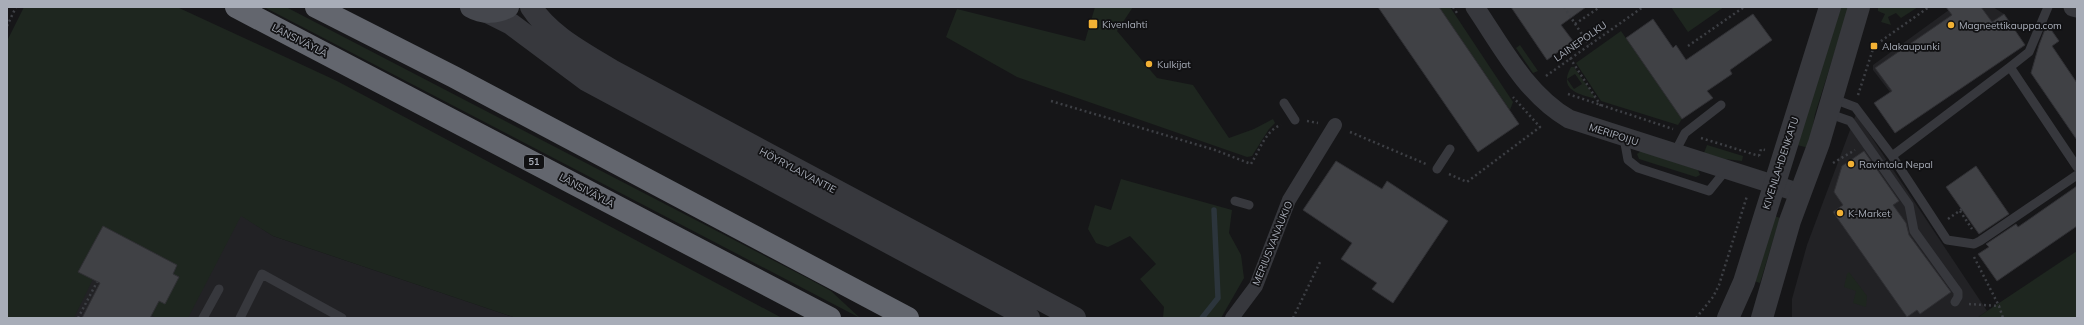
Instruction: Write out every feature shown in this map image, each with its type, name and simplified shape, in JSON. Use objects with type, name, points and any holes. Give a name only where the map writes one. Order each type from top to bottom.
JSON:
[{"type":"highway","name":"LÄNSIVÄYLÄ","points":[[236,7],[830,318]]},
{"type":"highway","points":[[316,7],[482,92],[908,318]]},
{"type":"main road","points":[[479,10],[500,11],[508,7]]},
{"type":"street","name":"HÖYRYLAIVANTIE","points":[[531,7],[539,20],[567,42],[613,71],[1075,318]]},
{"type":"street","name":"MERIPOIJU","points":[[1475,7],[1531,88],[1554,110],[1583,125],[1800,193]]},
{"type":"street","name":"KIVENLAHDENKATU","points":[[1728,318],[1744,282],[1773,184],[1830,7]]},
{"type":"street","points":[[1762,318],[1771,282],[1800,193],[1812,165],[1859,7]]},
{"type":"street","points":[[2073,7],[2077,8]]},
{"type":"street","name":"HÖYRYLAIVANTIE","points":[[479,10],[510,24],[586,80],[1029,318]]},
{"type":"street","name":"MERIUSVANAUKIO","points":[[1232,318],[1256,286],[1289,200],[1335,126]]},
{"type":"lane","points":[[1892,156],[2029,52],[2048,7]]},
{"type":"lane","points":[[2010,66],[2077,167]]},
{"type":"lane","points":[[1284,103],[1295,120]]},
{"type":"lane","points":[[1674,154],[1685,133],[1721,105]]},
{"type":"lane","points":[[1829,105],[1855,107],[1892,156],[1947,240],[1977,242],[2077,175]]},
{"type":"lane","points":[[1829,105],[1850,121],[1909,205],[1914,231],[1958,292],[1958,297],[1955,302]]},
{"type":"lane","points":[[1624,138],[1628,160],[1638,168],[1709,191],[1726,170]]},
{"type":"lane","points":[[1437,169],[1450,149]]},
{"type":"lane","points":[[1235,201],[1249,205]]},
{"type":"lane","points":[[240,318],[262,274],[342,318]]},
{"type":"lane","points":[[203,318],[219,289]]},
{"type":"path","points":[[7,26],[16,7]]},
{"type":"path","points":[[1564,7],[1588,45]]},
{"type":"path","points":[[1575,24],[1600,7]]},
{"type":"path","points":[[1688,46],[1744,7]]},
{"type":"path","points":[[1855,107],[1874,46],[1929,7]]},
{"type":"path","name":"LAINEPOLKU","points":[[1546,76],[1642,8]]},
{"type":"path","points":[[1570,58],[1601,106]]},
{"type":"path","points":[[1542,70],[1551,80]]},
{"type":"path","points":[[1565,93],[1601,106],[1759,156]]},
{"type":"path","points":[[1051,101],[1215,150],[1251,164],[1269,134],[1276,126],[1295,120],[1335,126],[1467,182],[1540,127]]},
{"type":"path","points":[[1828,166],[1865,143]]},
{"type":"path","points":[[1757,162],[1761,149]]},
{"type":"path","points":[[1696,318],[1713,297],[1719,285],[1747,196]]},
{"type":"path","points":[[1960,211],[1977,242],[1974,256],[2000,306],[2003,318]]},
{"type":"path","points":[[1293,318],[1321,260]]},
{"type":"path","points":[[78,318],[97,282]]},
{"type":"path","points":[[1955,302],[2000,306]]},
{"type":"shaded area","points":[[24,7],[177,7],[337,81],[782,318],[516,318],[273,236],[241,216],[188,318],[157,318],[151,315],[159,301],[179,277],[173,274],[177,265],[103,226],[78,272],[93,279],[74,318],[7,318],[7,41]]},
{"type":"shaded area","points":[[264,7],[286,7],[811,280],[831,291],[860,318]]},
{"type":"shaded area","points":[[1095,7],[1133,7],[1117,31],[1157,78],[1193,85],[1229,138],[1254,129],[1273,119],[1275,123],[1269,129],[1252,156],[1247,157],[1017,77],[946,37],[957,9],[1085,41]]},
{"type":"shaded area","points":[[1439,7],[1450,7],[1513,102],[1510,110]]},
{"type":"shaded area","points":[[1671,7],[1724,7],[1688,32]]},
{"type":"shaded area","points":[[1841,7],[1849,7],[1815,114],[1809,148],[1797,145]]},
{"type":"shaded area","points":[[1878,7],[1918,7],[1901,18],[1896,13],[1888,17],[1891,25],[1881,22],[1885,14],[1878,11]]},
{"type":"shaded area","points":[[1953,7],[1993,7],[2004,14],[1890,92],[1873,70],[1873,65]]},
{"type":"shaded area","points":[[1621,31],[1682,119],[1678,125],[1601,101],[1576,63]]},
{"type":"shaded area","points":[[1520,45],[1538,71],[1533,73],[1516,48]]},
{"type":"shaded area","points":[[1571,67],[1574,67],[1596,99],[1572,90],[1568,86],[1567,79]],"holes":[[[1575,74],[1582,84],[1574,89],[1567,79]]]},
{"type":"shaded area","points":[[1856,114],[1987,311],[1977,318],[1792,318],[1792,299],[1807,245]]},
{"type":"shaded area","points":[[133,145],[273,236],[516,318],[7,318]]},
{"type":"shaded area","points":[[1707,145],[1743,156],[1742,161],[1725,159],[1704,153]]},
{"type":"shaded area","points":[[1641,151],[1698,170],[1700,175],[1696,177],[1639,159],[1637,154]]},
{"type":"shaded area","points":[[1121,179],[1232,210],[1229,233],[1241,255],[1244,278],[1221,318],[1163,318],[1164,307],[1140,279],[1156,264],[1130,236],[1108,247],[1096,243],[1088,229],[1095,205],[1111,210]]},
{"type":"shaded area","points":[[1775,216],[1780,218],[1760,283],[1754,281]]},
{"type":"shaded area","points":[[2077,251],[2077,318],[1977,318],[1987,311]]},
{"type":"shaded area","points":[[1849,272],[1867,296],[1866,307],[1853,303],[1856,291],[1844,287],[1847,274]]},
{"type":"building","points":[[1378,7],[1439,7],[1519,124],[1478,152]]},
{"type":"building","points":[[1511,7],[1586,7],[1561,25],[1573,41],[1547,60]]},
{"type":"building","points":[[1946,7],[1981,7],[1992,22],[2004,14],[2025,45],[1895,133],[1874,103],[1892,91],[1875,68],[1952,15]]},
{"type":"building","points":[[1753,14],[1772,40],[1730,70],[1732,74],[1707,91],[1713,98],[1682,119],[1626,38],[1653,19],[1673,48],[1676,45],[1686,60]]},
{"type":"building","points":[[2047,24],[2059,41],[2052,46],[2077,83],[2077,140],[2031,73]]},
{"type":"building","points":[[1864,151],[1899,201],[1893,205],[1906,223],[1909,235],[1951,292],[1920,314],[1917,310],[1907,317],[1833,212],[1843,205],[1834,192],[1842,166]]},
{"type":"building","points":[[1336,161],[1382,189],[1387,181],[1448,221],[1393,303],[1372,289],[1377,283],[1341,259],[1352,243],[1303,210]]},
{"type":"building","points":[[1976,166],[2009,214],[1979,234],[1946,187]]},
{"type":"building","points":[[2077,186],[2077,226],[1997,281],[1978,254],[1989,247],[1986,244],[2016,224],[2018,227]]},
{"type":"building","points":[[103,226],[177,265],[173,274],[179,277],[165,304],[159,301],[150,318],[82,318],[100,283],[78,272]]},
{"type":"waterway","points":[[1202,318],[1218,298],[1214,210]]},
{"type":"place","name":"Kivenlahti","points":[[1093,24]]},
{"type":"place","name":"Magneettikauppa.com","points":[[1951,25]]},
{"type":"place","name":"Alakaupunki","points":[[1874,46]]},
{"type":"place","name":"Kulkijat","points":[[1149,64]]},
{"type":"place","name":"Ravintola Nepal","points":[[1851,164]]},
{"type":"place","name":"K-Market","points":[[1840,213]]}]
